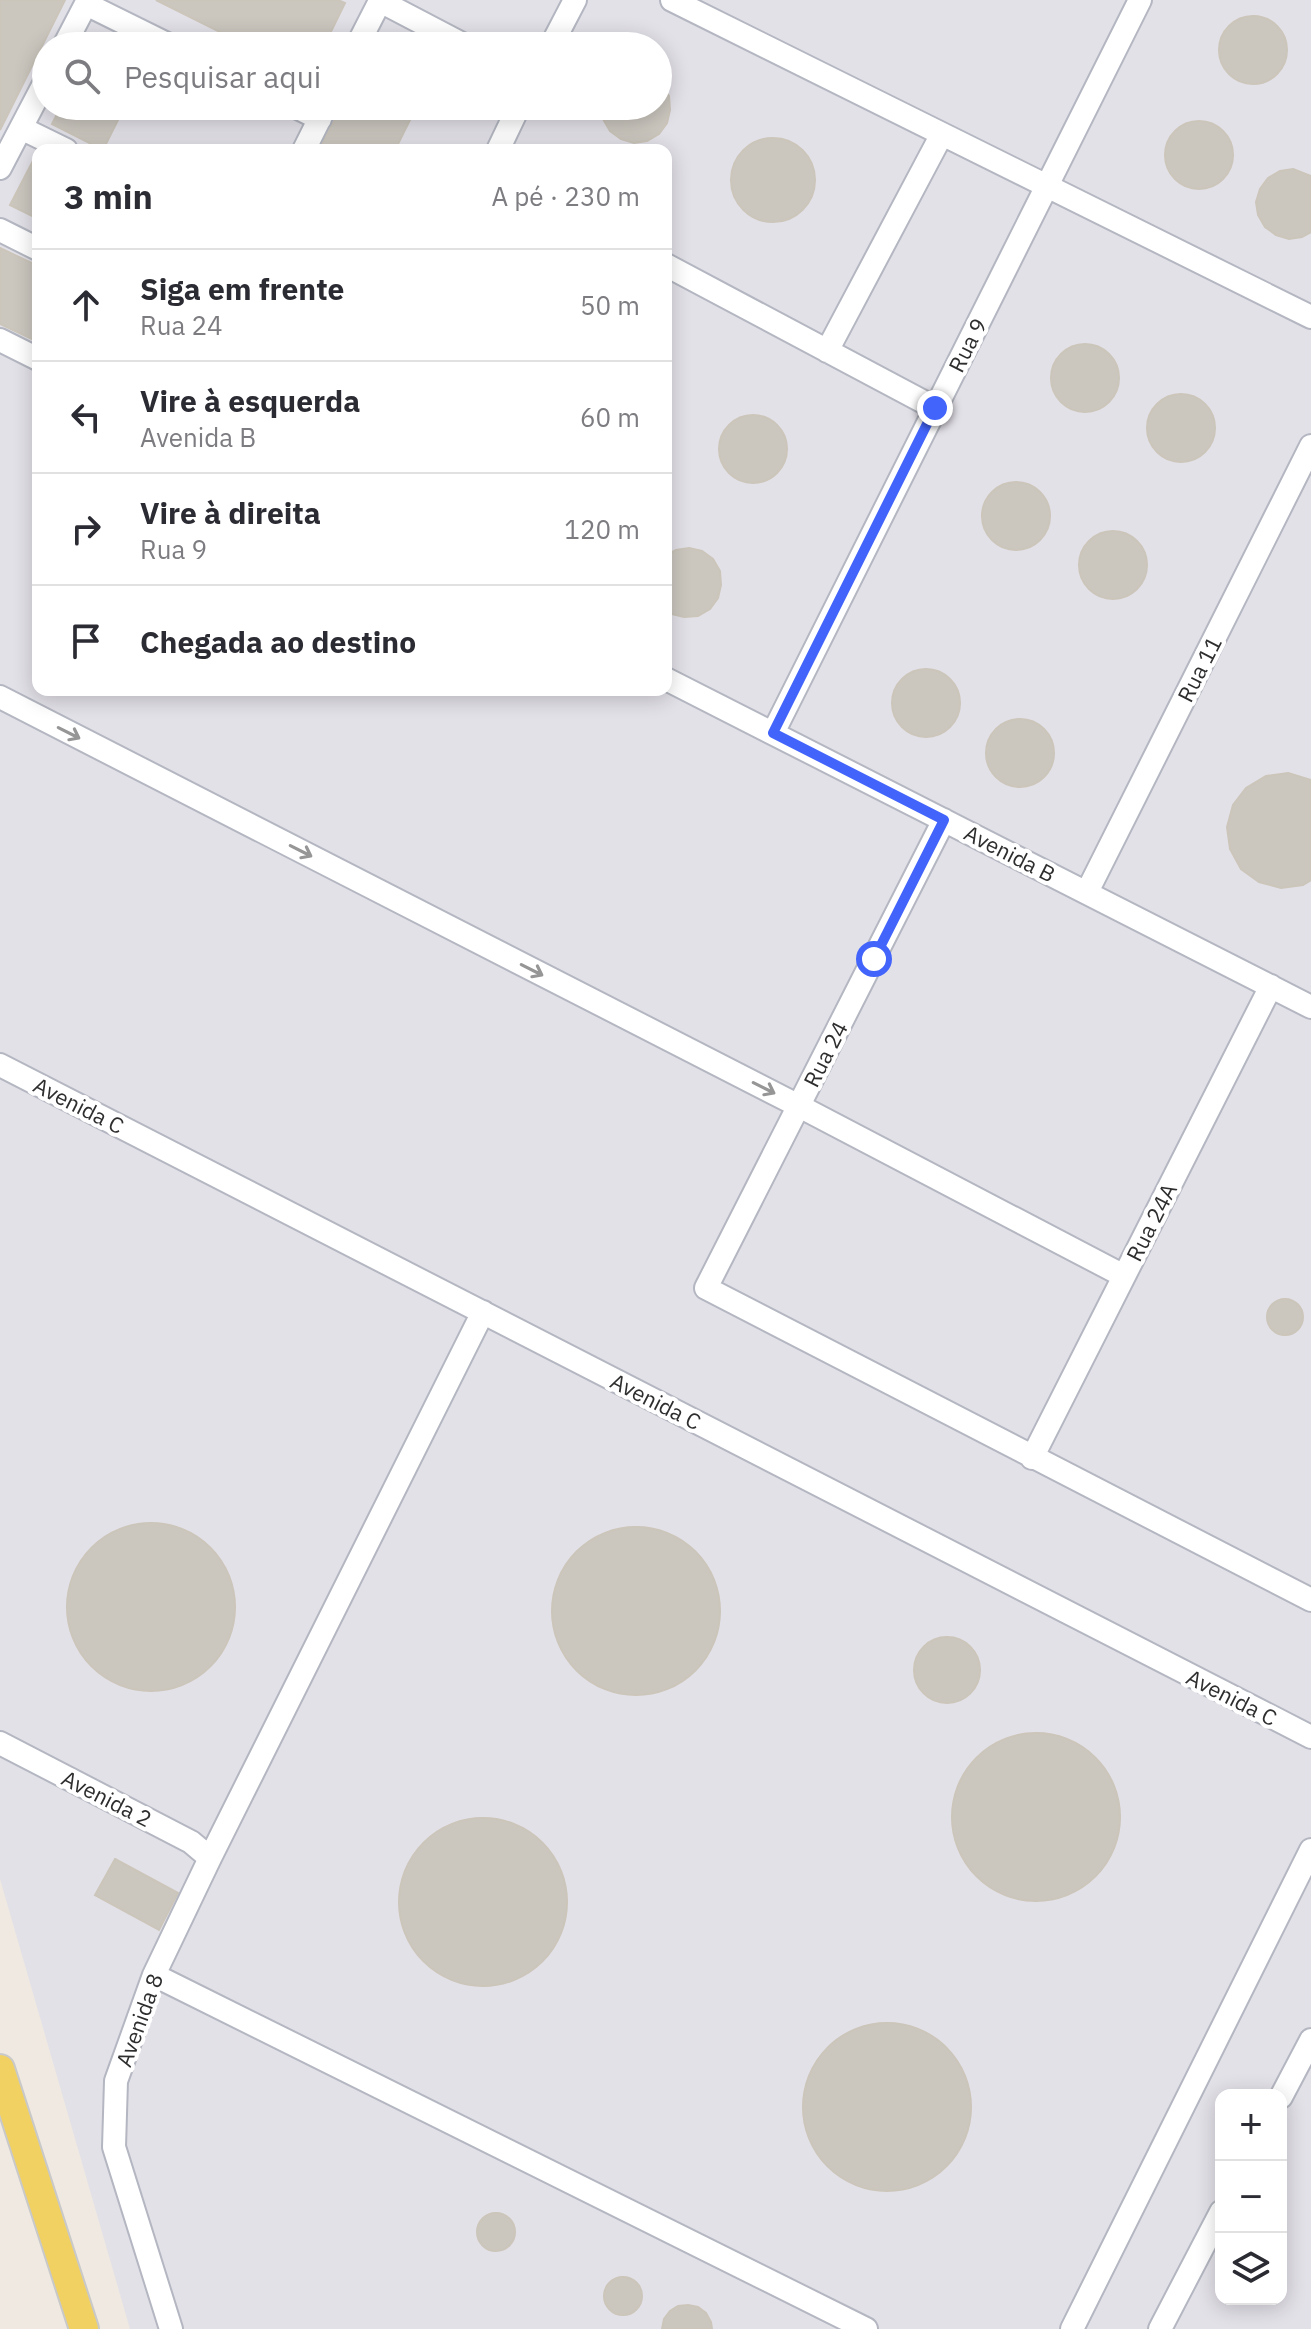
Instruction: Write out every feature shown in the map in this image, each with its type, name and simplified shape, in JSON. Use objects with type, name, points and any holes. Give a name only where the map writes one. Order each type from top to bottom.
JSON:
[{"type":"main road","points":[[0,2069],[84,2329]]},
{"type":"lane","points":[[558,32],[575,0]]},
{"type":"lane","points":[[672,0],[1311,317]]},
{"type":"lane","name":"Rua 9","points":[[773,733],[1140,0]]},
{"type":"lane","points":[[364,32],[379,1],[439,32]]},
{"type":"lane","points":[[71,32],[87,2],[144,32]]},
{"type":"lane","points":[[0,168],[32,107]]},
{"type":"lane","points":[[307,144],[319,120]]},
{"type":"lane","points":[[501,144],[512,120]]},
{"type":"lane","points":[[21,128],[54,144]]},
{"type":"lane","points":[[827,351],[942,134]]},
{"type":"lane","points":[[0,230],[32,246]]},
{"type":"lane","points":[[672,268],[935,408]]},
{"type":"lane","points":[[0,340],[32,356]]},
{"type":"lane","name":"Rua 11","points":[[1087,892],[1311,446]]},
{"type":"lane","name":"Avenida B","points":[[672,682],[1311,1007]]},
{"type":"lane","points":[[0,697],[1124,1276]]},
{"type":"lane","name":"Rua 24","points":[[944,820],[706,1288],[1032,1458]]},
{"type":"lane","name":"Rua 24A","points":[[1032,1458],[1271,986]]},
{"type":"lane","name":"Avenida C","points":[[0,1065],[1311,1737]]},
{"type":"lane","name":"Avenida 8","points":[[171,2329],[114,2147],[116,2081],[154,1975],[483,1312]]},
{"type":"lane","points":[[1032,1458],[1311,1600]]},
{"type":"lane","name":"Avenida 2","points":[[0,1743],[191,1842],[210,1858]]},
{"type":"lane","points":[[1072,2329],[1311,1850]]},
{"type":"lane","points":[[154,1975],[866,2329]]},
{"type":"lane","points":[[1285,2089],[1311,2040]]},
{"type":"lane","points":[[1160,2329],[1215,2224]]},
{"type":"shaded area","points":[[0,0],[1311,0],[1311,2329],[130,2329],[0,1879]]},
{"type":"building","points":[[0,0],[65,0],[49,32],[32,32],[32,66],[0,130]]},
{"type":"building","points":[[156,0],[338,0],[345,3],[331,32],[220,32]]},
{"type":"building","points":[[1246,16],[1260,16],[1272,21],[1282,31],[1287,50],[1282,69],[1272,79],[1260,84],[1246,84],[1234,79],[1224,69],[1219,57],[1219,43],[1224,31],[1234,21]]},
{"type":"building","points":[[54,120],[118,120],[106,144],[91,144],[52,124]]},
{"type":"building","points":[[335,120],[410,120],[398,144],[322,144]]},
{"type":"building","points":[[604,120],[668,120],[659,134],[647,141],[634,143],[610,131]]},
{"type":"building","points":[[1192,121],[1206,121],[1218,126],[1228,136],[1233,155],[1228,174],[1218,184],[1206,189],[1192,189],[1180,184],[1170,174],[1165,162],[1165,148],[1170,136],[1180,126]]},
{"type":"building","points":[[773,138],[789,141],[803,150],[812,164],[815,180],[812,196],[803,210],[789,219],[773,222],[757,219],[743,210],[734,196],[731,180],[734,164],[743,150],[757,141]]},
{"type":"building","points":[[32,163],[32,216],[10,205]]},
{"type":"building","points":[[1293,169],[1311,176],[1311,232],[1289,239],[1265,227],[1258,215],[1256,202],[1268,178],[1280,171]]},
{"type":"building","points":[[0,248],[32,263],[32,339],[0,324]]},
{"type":"building","points":[[1078,344],[1092,344],[1104,349],[1114,359],[1119,378],[1114,397],[1104,407],[1092,412],[1078,412],[1066,407],[1056,397],[1051,385],[1051,371],[1056,359],[1066,349]]},
{"type":"building","points":[[1174,394],[1188,394],[1200,399],[1210,409],[1215,428],[1210,447],[1200,457],[1188,462],[1174,462],[1162,457],[1152,447],[1147,435],[1147,421],[1152,409],[1162,399]]},
{"type":"building","points":[[746,415],[760,415],[772,420],[782,430],[787,449],[782,468],[772,478],[760,483],[746,483],[734,478],[724,468],[719,456],[719,442],[724,430],[734,420]]},
{"type":"building","points":[[1009,482],[1023,482],[1035,487],[1045,497],[1050,516],[1045,535],[1035,545],[1023,550],[1009,550],[997,545],[987,535],[982,523],[982,509],[987,497],[997,487]]},
{"type":"building","points":[[1106,531],[1120,531],[1132,536],[1142,546],[1147,565],[1142,584],[1132,594],[1120,599],[1106,599],[1094,594],[1084,584],[1079,572],[1079,558],[1084,546],[1094,536]]},
{"type":"building","points":[[689,548],[702,551],[713,559],[720,571],[718,598],[710,609],[698,616],[672,614],[672,552]]},
{"type":"building","points":[[919,669],[933,669],[945,674],[955,684],[960,703],[955,722],[945,732],[933,737],[919,737],[907,732],[897,722],[892,710],[892,696],[897,684],[907,674]]},
{"type":"building","points":[[1013,719],[1027,719],[1039,724],[1049,734],[1054,753],[1049,772],[1039,782],[1027,787],[1013,787],[1001,782],[991,772],[986,760],[986,746],[991,734],[1001,724]]},
{"type":"building","points":[[1288,773],[1311,780],[1311,880],[1303,885],[1281,888],[1259,882],[1241,869],[1230,849],[1227,827],[1233,805],[1246,788],[1266,776]]},
{"type":"building","points":[[1285,1299],[1298,1304],[1303,1317],[1298,1330],[1285,1335],[1272,1330],[1267,1317],[1272,1304]]},
{"type":"building","points":[[151,1523],[183,1530],[210,1548],[228,1575],[235,1607],[228,1639],[210,1666],[183,1684],[151,1691],[119,1684],[92,1666],[74,1639],[67,1607],[74,1575],[92,1548],[119,1530]]},
{"type":"building","points":[[636,1527],[668,1534],[695,1552],[713,1579],[720,1611],[713,1643],[695,1670],[668,1688],[636,1695],[604,1688],[577,1670],[559,1643],[552,1611],[559,1579],[577,1552],[604,1534]]},
{"type":"building","points":[[947,1637],[970,1647],[980,1670],[970,1693],[947,1703],[924,1693],[914,1670],[924,1647]]},
{"type":"building","points":[[1036,1733],[1068,1740],[1095,1758],[1113,1785],[1120,1817],[1113,1849],[1095,1876],[1068,1894],[1036,1901],[1004,1894],[977,1876],[959,1849],[952,1817],[959,1785],[977,1758],[1004,1740]]},
{"type":"building","points":[[483,1818],[515,1825],[542,1843],[560,1870],[567,1902],[560,1934],[542,1961],[515,1979],[483,1986],[451,1979],[424,1961],[406,1934],[399,1902],[406,1870],[424,1843],[451,1825]]},
{"type":"building","points":[[115,1859],[178,1893],[159,1930],[95,1895]]},
{"type":"building","points":[[887,2023],[919,2030],[946,2048],[964,2075],[971,2107],[964,2139],[946,2166],[919,2184],[887,2191],[855,2184],[828,2166],[810,2139],[803,2107],[810,2075],[828,2048],[855,2030]]},
{"type":"building","points":[[496,2213],[510,2218],[515,2232],[510,2246],[496,2251],[482,2246],[477,2232],[482,2218]]},
{"type":"building","points":[[623,2277],[637,2282],[642,2296],[637,2310],[623,2315],[609,2310],[604,2296],[609,2282]]},
{"type":"building","points":[[688,2305],[706,2313],[712,2329],[662,2329],[670,2311]]},
{"type":"route","points":[[874,959],[944,820],[773,733],[935,408]]}]
